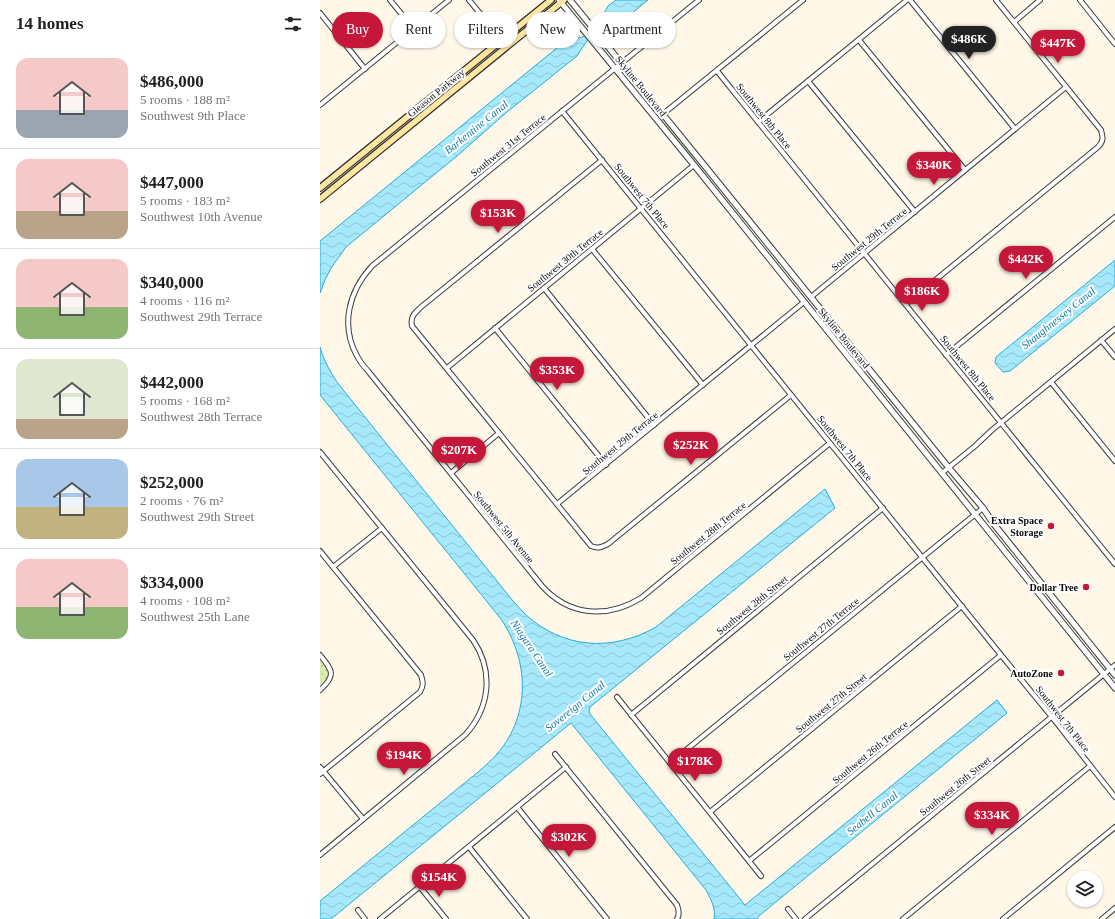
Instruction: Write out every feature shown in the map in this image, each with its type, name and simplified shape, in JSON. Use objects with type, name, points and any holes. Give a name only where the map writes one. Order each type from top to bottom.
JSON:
[{"type":"main road","name":"Gleason Parkway","points":[[518,26],[551,0]]},
{"type":"main road","name":"Gleason Parkway","points":[[518,37],[561,1]]},
{"type":"main road","name":"Gleason Parkway","points":[[320,188],[491,48]]},
{"type":"main road","name":"Gleason Parkway","points":[[320,199],[505,48]]},
{"type":"street","points":[[390,0],[400,12]]},
{"type":"street","points":[[435,12],[449,0]]},
{"type":"street","points":[[469,0],[479,12]]},
{"type":"street","name":"Skyline Boulevard","points":[[570,0],[983,508],[1004,536],[1113,667],[1115,674]]},
{"type":"street","name":"Southwest 31st Terrace","points":[[348,318],[350,305],[356,288],[366,272],[372,266],[699,0]]},
{"type":"street","points":[[657,120],[803,0]]},
{"type":"street","points":[[758,122],[907,0]]},
{"type":"street","points":[[910,0],[1015,129]]},
{"type":"street","points":[[906,304],[1098,147],[1103,138],[1100,130],[996,0]]},
{"type":"street","points":[[1014,22],[1040,0]]},
{"type":"street","points":[[1080,0],[1115,44]]},
{"type":"street","name":"Skyline Boulevard","points":[[561,1],[1115,688]]},
{"type":"street","points":[[320,13],[365,69]]},
{"type":"street","points":[[859,40],[965,170]]},
{"type":"street","points":[[320,105],[391,48]]},
{"type":"street","name":"Southwest 8th Place","points":[[717,70],[1115,564]]},
{"type":"street","points":[[808,81],[915,212]]},
{"type":"street","name":"Southwest 29th Terrace","points":[[811,297],[1066,88]]},
{"type":"street","name":"Southwest 7th Place","points":[[562,111],[1115,797]]},
{"type":"street","points":[[602,160],[421,307],[412,315],[412,326],[591,546],[596,548],[604,547],[608,544],[791,395]]},
{"type":"street","points":[[694,165],[700,160]]},
{"type":"street","name":"Southwest 30th Terrace","points":[[447,368],[694,165]]},
{"type":"street","points":[[946,355],[1115,217]]},
{"type":"street","points":[[592,248],[703,385]]},
{"type":"street","points":[[544,288],[654,425]]},
{"type":"street","points":[[804,302],[811,297]]},
{"type":"street","name":"Southwest 29th Terrace","points":[[557,504],[804,302]]},
{"type":"street","name":"Southwest 5th Avenue","points":[[348,318],[351,341],[358,357],[546,590],[561,602],[574,608],[586,611]]},
{"type":"street","points":[[495,328],[606,465]]},
{"type":"street","points":[[942,473],[976,446],[1001,422],[1115,329]]},
{"type":"street","points":[[1102,340],[1115,357]]},
{"type":"street","points":[[1051,382],[1115,461]]},
{"type":"street","points":[[451,473],[499,433]]},
{"type":"street","name":"Southwest 28th Terrace","points":[[586,611],[600,612],[612,610],[624,607],[641,598],[830,444]]},
{"type":"street","points":[[320,452],[476,646],[482,657],[487,684],[482,711],[476,722],[465,735],[320,855]]},
{"type":"street","name":"Southwest 28th Street","points":[[631,715],[883,508]]},
{"type":"street","name":"Southwest 27th Terrace","points":[[670,763],[983,508]]},
{"type":"street","points":[[333,567],[382,528]]},
{"type":"street","points":[[320,551],[421,675],[424,683],[420,692],[321,771],[363,819]]},
{"type":"street","name":"Southwest 27th Street","points":[[710,812],[962,606]]},
{"type":"street","points":[[320,655],[329,666],[332,674],[330,680],[320,690]]},
{"type":"street","name":"Southwest 26th Terrace","points":[[749,861],[1001,655]]},
{"type":"street","name":"Southwest 26th Street","points":[[805,919],[1113,667]]},
{"type":"street","points":[[617,697],[761,876]]},
{"type":"street","points":[[555,754],[677,905],[679,910],[678,917]]},
{"type":"street","points":[[903,919],[1090,766]]},
{"type":"street","points":[[380,919],[566,767]]},
{"type":"street","points":[[517,807],[607,919]]},
{"type":"street","points":[[1003,919],[1115,827]]},
{"type":"street","points":[[468,847],[527,919]]},
{"type":"street","points":[[420,887],[446,919]]},
{"type":"street","points":[[1102,919],[1115,908]]},
{"type":"street","points":[[788,909],[796,919]]},
{"type":"street","points":[[358,910],[365,919]]},
{"type":"green space","points":[[622,69],[656,109],[656,112],[654,112],[624,75]]},
{"type":"green space","points":[[664,123],[669,125],[694,159],[690,158],[664,126]]},
{"type":"green space","points":[[320,660],[332,674],[320,684]]},
{"type":"water","points":[[616,0],[648,0],[633,12],[605,12],[608,6]]},
{"type":"water","name":"Barkentine Canal","points":[[588,34],[588,39],[577,56],[507,112],[457,156],[346,247],[331,268],[320,293],[320,241],[557,48],[580,48],[580,38]]},
{"type":"water","name":"Shaughnessey Canal","points":[[1115,260],[1115,286],[1010,371],[1003,372],[995,363],[996,357]]},
{"type":"water","points":[[320,347],[328,367],[340,386],[513,601],[525,614],[540,626],[555,634],[572,640],[588,643],[605,643],[639,635],[656,627],[825,489],[835,508],[590,707],[589,711],[745,905],[997,700],[1007,713],[757,919],[714,919],[714,908],[706,890],[571,723],[331,919],[320,919],[320,901],[478,772],[498,753],[509,737],[516,721],[521,704],[522,687],[521,669],[517,652],[501,619],[320,395]]},
{"type":"place","name":"Extra Space Storage","points":[[1051,526]]},
{"type":"place","name":"Dollar Tree","points":[[1086,587]]},
{"type":"place","name":"AutoZone","points":[[1061,673]]},
{"type":"water label","name":"Niagara Canal","points":[[532,648]]},
{"type":"water label","name":"Sovereign Canal","points":[[575,706]]},
{"type":"water label","name":"Seabell Canal","points":[[872,813]]}]
